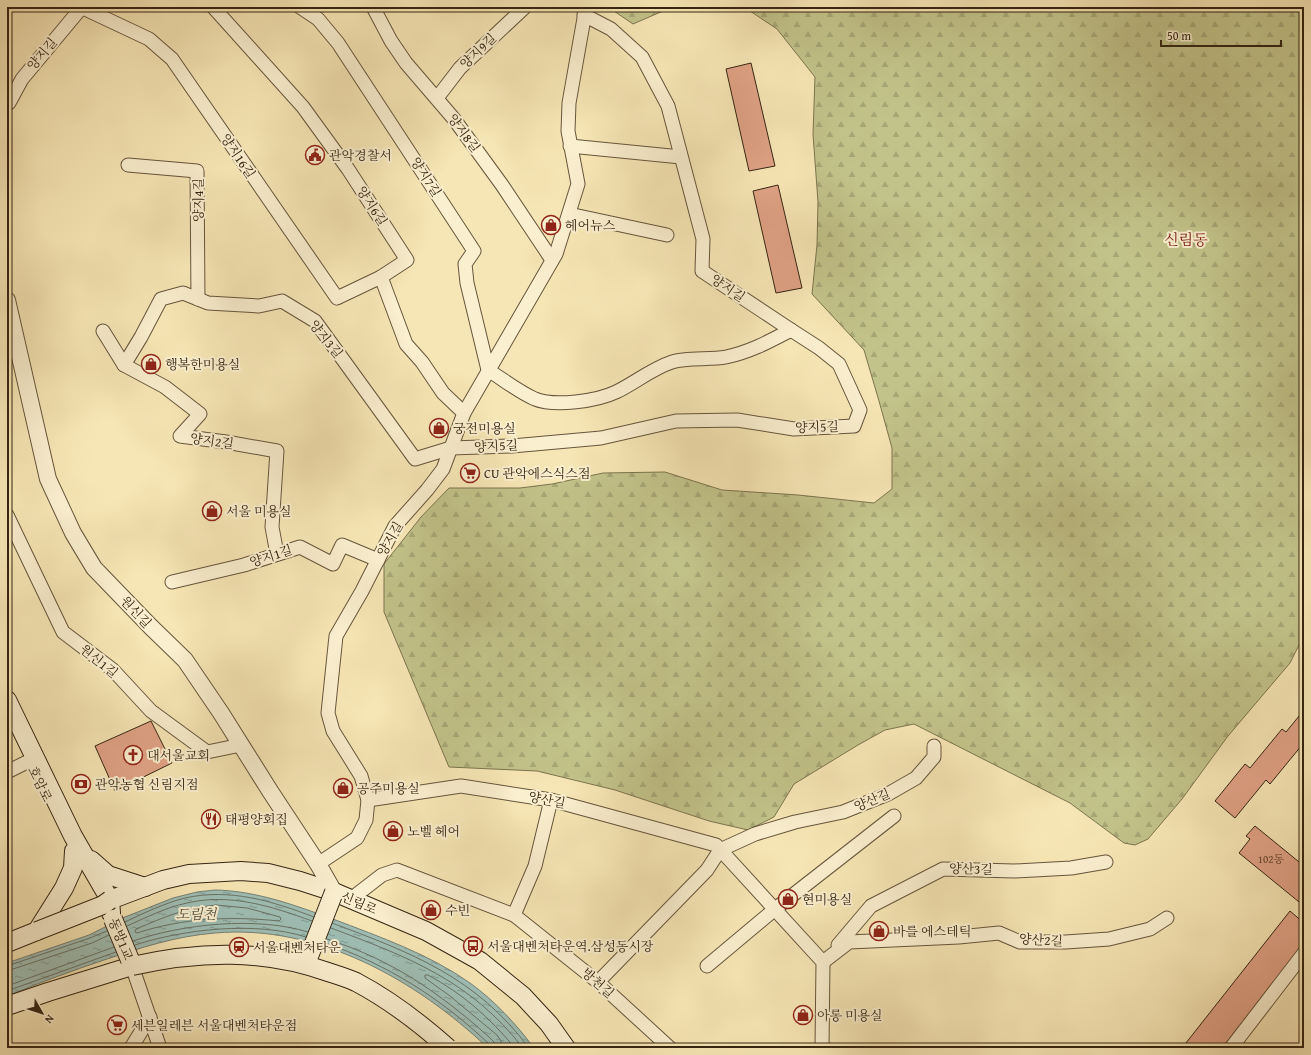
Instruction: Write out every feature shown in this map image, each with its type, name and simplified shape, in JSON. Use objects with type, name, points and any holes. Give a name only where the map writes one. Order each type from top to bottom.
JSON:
[{"type":"main road","points":[[7,700],[77,850],[108,875],[145,887]]},
{"type":"main road","name":"호암로","points":[[7,717],[77,850]]},
{"type":"main road","points":[[7,943],[37,931],[58,899],[73,868],[77,850]]},
{"type":"main road","name":"동방1교","points":[[77,850],[109,909],[131,963]]},
{"type":"main road","name":"신림로","points":[[37,931],[109,909],[145,887],[163,880],[189,874],[241,871],[268,873],[300,881],[351,899],[426,931],[480,961],[523,996],[549,1024],[566,1048]]},
{"type":"main road","points":[[306,964],[334,892]]},
{"type":"main road","points":[[7,1006],[131,963],[218,955],[274,957],[306,964],[355,982],[394,1005],[448,1048]]},
{"type":"street","name":"양지16길","points":[[82,7],[149,39],[172,59],[337,298],[382,277]]},
{"type":"street","name":"양지길","points":[[7,104],[22,80],[82,7]]},
{"type":"street","name":"양지6길","points":[[212,7],[303,107],[348,169],[407,260],[382,277]]},
{"type":"street","name":"양지7길","points":[[300,7],[318,19],[338,43],[474,251],[465,264],[467,283],[488,370]]},
{"type":"street","name":"양지8길","points":[[373,7],[391,41],[406,63],[454,119],[502,185],[552,260]]},
{"type":"street","name":"양지9길","points":[[437,98],[460,68],[524,7]]},
{"type":"street","name":"양지길","points":[[318,864],[357,838],[366,820],[368,800],[360,776],[332,730],[328,713],[336,636],[362,591],[394,526],[427,490],[443,469],[464,413],[556,254],[578,184],[568,131],[569,103],[585,11],[611,29],[642,57],[668,106],[703,239],[702,271],[791,330]]},
{"type":"street","points":[[570,146],[681,157]]},
{"type":"street","name":"양지4길","points":[[128,165],[197,171],[198,299]]},
{"type":"street","points":[[569,214],[668,235]]},
{"type":"street","points":[[382,277],[406,344],[422,362],[443,394],[464,413]]},
{"type":"street","name":"양지3길","points":[[124,365],[161,300],[183,293],[208,303],[259,306],[282,301],[315,321],[415,459],[451,448]]},
{"type":"street","name":"원신길","points":[[7,300],[48,479],[73,534],[94,568],[184,660],[318,864],[334,892]]},
{"type":"street","points":[[488,370],[537,400],[561,403],[589,401],[615,392],[651,371],[673,361],[726,357],[757,348],[791,330]]},
{"type":"street","name":"양지5길","points":[[451,448],[512,446],[602,438],[676,421],[737,420],[794,429],[854,426],[860,410],[840,364],[791,330]]},
{"type":"street","points":[[103,331],[124,365]]},
{"type":"street","name":"양지2길","points":[[124,365],[165,387],[200,414],[180,436],[277,451],[272,527],[277,554]]},
{"type":"street","name":"원신1길","points":[[7,515],[63,632],[113,670],[151,711],[206,752],[241,745]]},
{"type":"street","name":"양지1길","points":[[172,582],[244,565],[300,547],[333,564],[342,545],[378,560]]},
{"type":"street","name":"양산길","points":[[720,850],[755,834],[795,822],[843,812],[888,794],[916,778],[934,757],[934,746]]},
{"type":"street","points":[[7,772],[29,761]]},
{"type":"street","name":"양산길","points":[[368,800],[461,786],[551,800],[716,845],[823,962]]},
{"type":"street","points":[[514,915],[535,866],[551,800]]},
{"type":"street","name":"양산길","points":[[707,966],[775,909],[894,816]]},
{"type":"street","points":[[598,982],[707,870],[720,850]]},
{"type":"street","name":"양산3길","points":[[823,962],[871,906],[943,869],[1014,871],[1071,868],[1106,862]]},
{"type":"street","name":"방천길","points":[[351,899],[382,875],[397,870],[514,915],[598,982],[670,1048]]},
{"type":"street","name":"양산2길","points":[[823,962],[849,942],[959,937],[999,933],[1020,942],[1066,942],[1109,939],[1150,929],[1167,918]]},
{"type":"street","points":[[1231,1048],[1304,953]]},
{"type":"street","points":[[822,1048],[823,962]]},
{"type":"street","points":[[131,963],[160,1048]]},
{"type":"street","points":[[131,1048],[150,1018]]},
{"type":"green space","points":[[608,7],[679,7],[663,11],[633,24]]},
{"type":"green space","points":[[744,7],[1304,7],[1304,642],[1299,645],[1290,663],[1228,736],[1182,799],[1148,839],[1135,845],[1124,843],[1070,803],[914,724],[885,730],[794,784],[774,817],[748,830],[709,821],[615,790],[537,771],[449,767],[384,612],[384,564],[421,517],[449,488],[520,488],[552,484],[603,473],[665,472],[722,490],[798,495],[874,503],[892,489],[892,448],[864,350],[812,294],[817,245],[818,202],[813,134],[815,77],[777,29]]},
{"type":"water","name":"도림천","points":[[215,890],[246,893],[290,904],[404,947],[438,963],[470,983],[488,997],[505,1013],[534,1048],[488,1048],[460,1023],[429,1000],[397,979],[363,962],[328,948],[291,938],[253,933],[215,933],[158,943],[79,968],[7,996],[7,963],[89,935],[125,917],[173,898],[197,892]]},
{"type":"building","points":[[751,63],[775,166],[749,171],[726,69]]},
{"type":"building","points":[[778,185],[802,288],[776,293],[753,191]]},
{"type":"building","points":[[1304,710],[1304,747],[1302,745],[1270,784],[1266,780],[1235,818],[1215,801],[1245,764],[1250,768],[1282,729],[1286,732]]},
{"type":"building","name":"대서울교회","points":[[151,721],[172,763],[115,791],[95,746]]},
{"type":"building","points":[[1255,826],[1304,866],[1304,906],[1239,853],[1250,839],[1246,836]]},
{"type":"building","points":[[1290,911],[1304,923],[1304,943],[1222,1048],[1182,1048]]},
{"type":"place","name":"관악경찰서","points":[[315,155]]},
{"type":"place","name":"헤어뉴스","points":[[551,225]]},
{"type":"place","name":"행복한미용실","points":[[151,364]]},
{"type":"place","name":"궁전미용실","points":[[439,428]]},
{"type":"place","name":"CU 관악에스식스점","points":[[470,473]]},
{"type":"place","name":"서울 미용실","points":[[212,511]]},
{"type":"place","name":"대서울교회","points":[[133,755]]},
{"type":"place","name":"관악농협 신림지점","points":[[81,784]]},
{"type":"place","name":"공주미용실","points":[[343,788]]},
{"type":"place","name":"태평양회집","points":[[211,819]]},
{"type":"place","name":"노벨 헤어","points":[[393,831]]},
{"type":"place","name":"현미용실","points":[[788,899]]},
{"type":"place","name":"수빈","points":[[431,910]]},
{"type":"place","name":"바를 에스테틱","points":[[879,931]]},
{"type":"place","name":"서울대벤처타운역.삼성동시장","points":[[473,946]]},
{"type":"place","name":"서울대벤처타운","points":[[239,947]]},
{"type":"place","name":"아롱 미용실","points":[[803,1015]]},
{"type":"place","name":"세븐일레븐 서울대벤처타운점","points":[[117,1025]]},
{"type":"district","name":"신림동","points":[[1186,239]]}]
